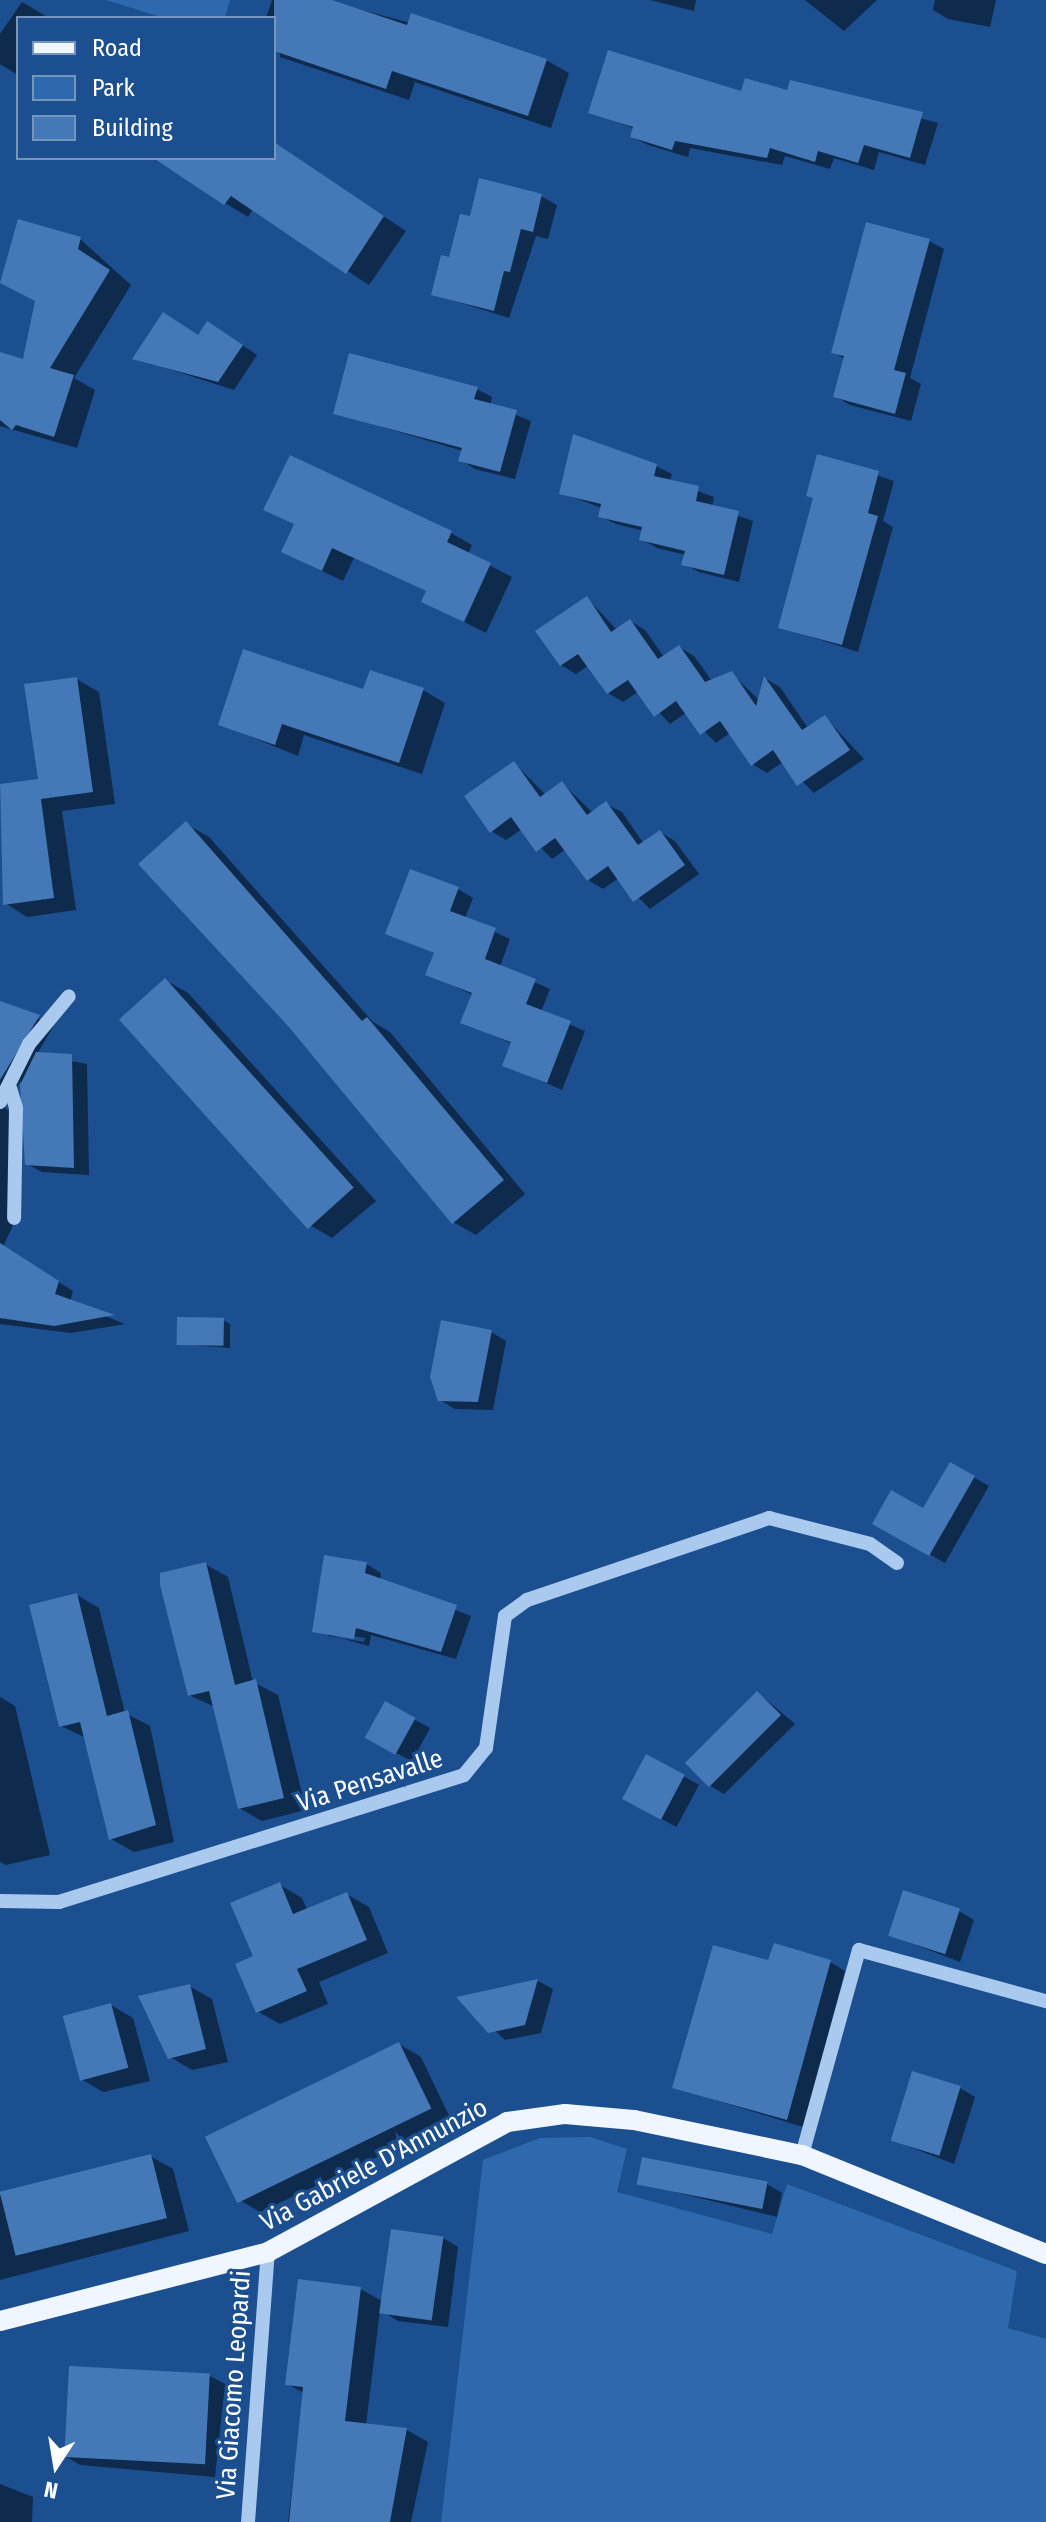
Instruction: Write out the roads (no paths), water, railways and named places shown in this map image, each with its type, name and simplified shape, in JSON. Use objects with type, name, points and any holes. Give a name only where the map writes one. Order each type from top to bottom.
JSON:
[{"type":"main road","name":"Via Gabriele D'Annunzio","points":[[0,2321],[268,2252],[507,2122],[565,2114],[634,2120],[802,2155],[1046,2254]]},
{"type":"street","points":[[0,1102],[10,1088],[29,1044],[69,996]]},
{"type":"street","points":[[10,1088],[16,1108],[14,1218]]},
{"type":"street","name":"Via Pensavalle","points":[[0,1901],[59,1902],[464,1775],[486,1748],[505,1616],[527,1600],[769,1518],[870,1544],[897,1563]]},
{"type":"street","points":[[802,2155],[859,1950],[1046,2001]]},
{"type":"street","name":"Via Giacomo Leopardi","points":[[248,2522],[268,2252]]}]
